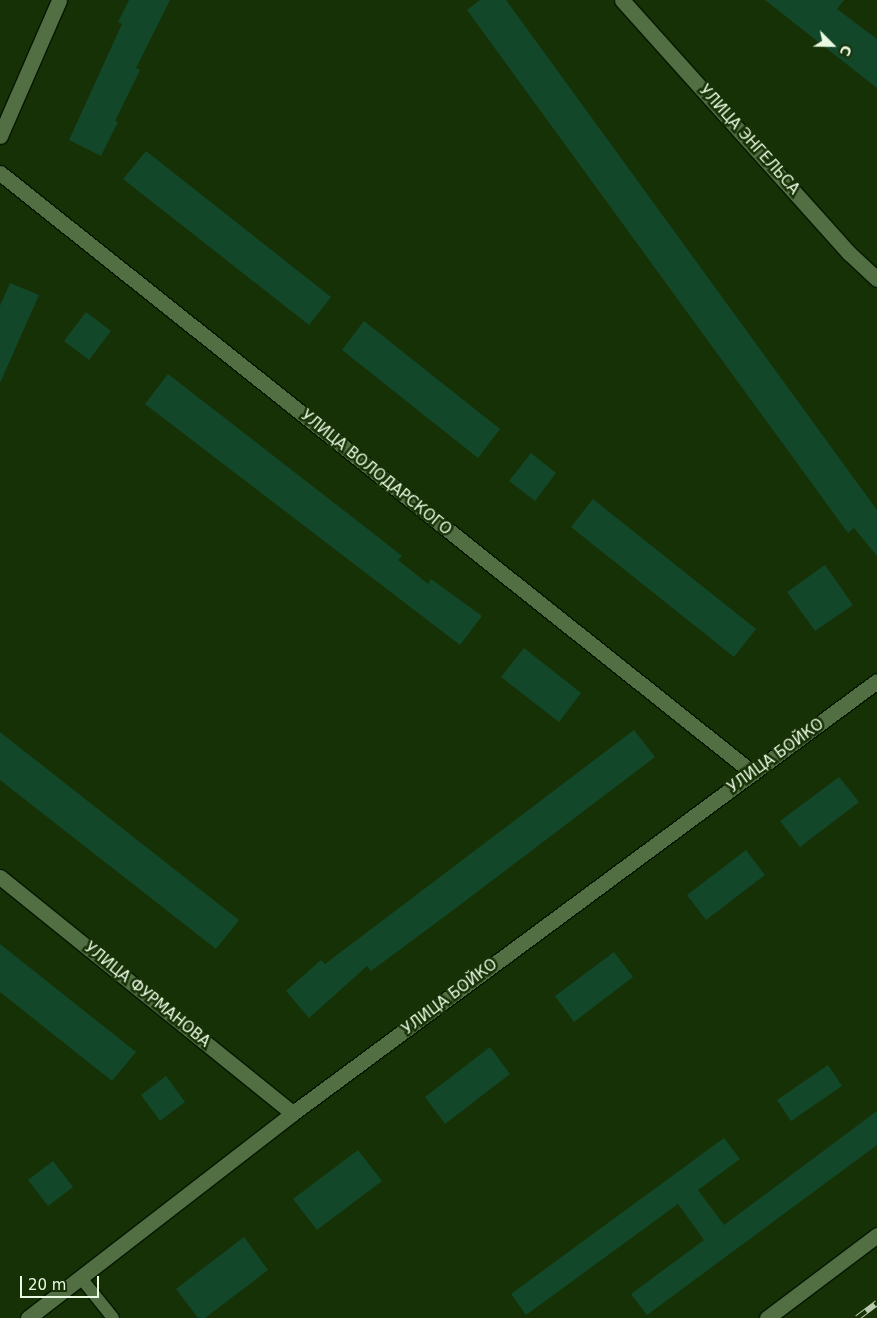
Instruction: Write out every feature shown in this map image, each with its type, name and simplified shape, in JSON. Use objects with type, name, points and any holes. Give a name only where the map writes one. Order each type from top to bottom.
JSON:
[{"type":"street","points":[[0,136],[59,0]]},
{"type":"street","name":"УЛИЦА ЭНГЕЛЬСА","points":[[622,0],[849,253],[877,279]]},
{"type":"street","name":"УЛИЦА ВОЛОДАРСКОГО","points":[[0,173],[753,773]]},
{"type":"street","name":"УЛИЦА БОЙКО","points":[[28,1318],[293,1113],[877,681]]},
{"type":"street","name":"УЛИЦА ФУРМАНОВА","points":[[0,877],[293,1113]]},
{"type":"street","points":[[767,1318],[877,1235]]},
{"type":"lane","points":[[81,1278],[113,1318]]},
{"type":"building","points":[[129,0],[170,0],[136,68],[140,70],[115,121],[118,122],[101,156],[69,140],[122,24],[118,22]]},
{"type":"building","points":[[480,0],[506,0],[877,510],[877,556],[854,528],[848,533],[467,10]]},
{"type":"building","points":[[765,0],[844,0],[837,9],[877,39],[877,88]]},
{"type":"building","points":[[146,151],[331,297],[309,325],[123,179]]},
{"type":"building","points":[[10,283],[39,295],[0,383],[0,306]]},
{"type":"building","points":[[86,312],[111,331],[89,360],[64,341]]},
{"type":"building","points":[[364,321],[500,429],[478,458],[342,350]]},
{"type":"building","points":[[168,374],[402,556],[398,560],[428,584],[431,579],[482,616],[460,645],[145,404]]},
{"type":"building","points":[[531,453],[556,473],[535,501],[509,481]]},
{"type":"building","points":[[593,499],[756,629],[734,657],[571,527]]},
{"type":"building","points":[[825,565],[853,605],[815,631],[787,592]]},
{"type":"building","points":[[524,648],[581,693],[559,722],[501,677]]},
{"type":"building","points":[[634,730],[655,757],[448,914],[371,971],[367,966],[309,1018],[286,991],[321,960],[325,964]]},
{"type":"building","points":[[0,732],[239,920],[216,949],[0,780]]},
{"type":"building","points":[[839,777],[859,802],[800,847],[780,821]]},
{"type":"building","points":[[746,850],[765,875],[706,920],[687,895]]},
{"type":"building","points":[[0,944],[136,1052],[112,1081],[0,992]]},
{"type":"building","points":[[614,952],[633,977],[574,1022],[555,996]]},
{"type":"building","points":[[490,1047],[510,1074],[445,1124],[425,1097]]},
{"type":"building","points":[[828,1065],[842,1086],[791,1121],[777,1100]]},
{"type":"building","points":[[166,1076],[185,1102],[160,1121],[141,1095]]},
{"type":"building","points":[[877,1111],[877,1145],[647,1315],[631,1294],[704,1240],[678,1204],[526,1315],[511,1294],[724,1138],[740,1159],[698,1190],[724,1225]]},
{"type":"building","points":[[358,1150],[382,1181],[317,1230],[293,1199]]},
{"type":"building","points":[[53,1161],[73,1187],[48,1206],[28,1180]]},
{"type":"building","points":[[244,1237],[268,1270],[205,1318],[198,1318],[176,1289]]},
{"type":"railway","points":[[857,1318],[877,1303]]}]
